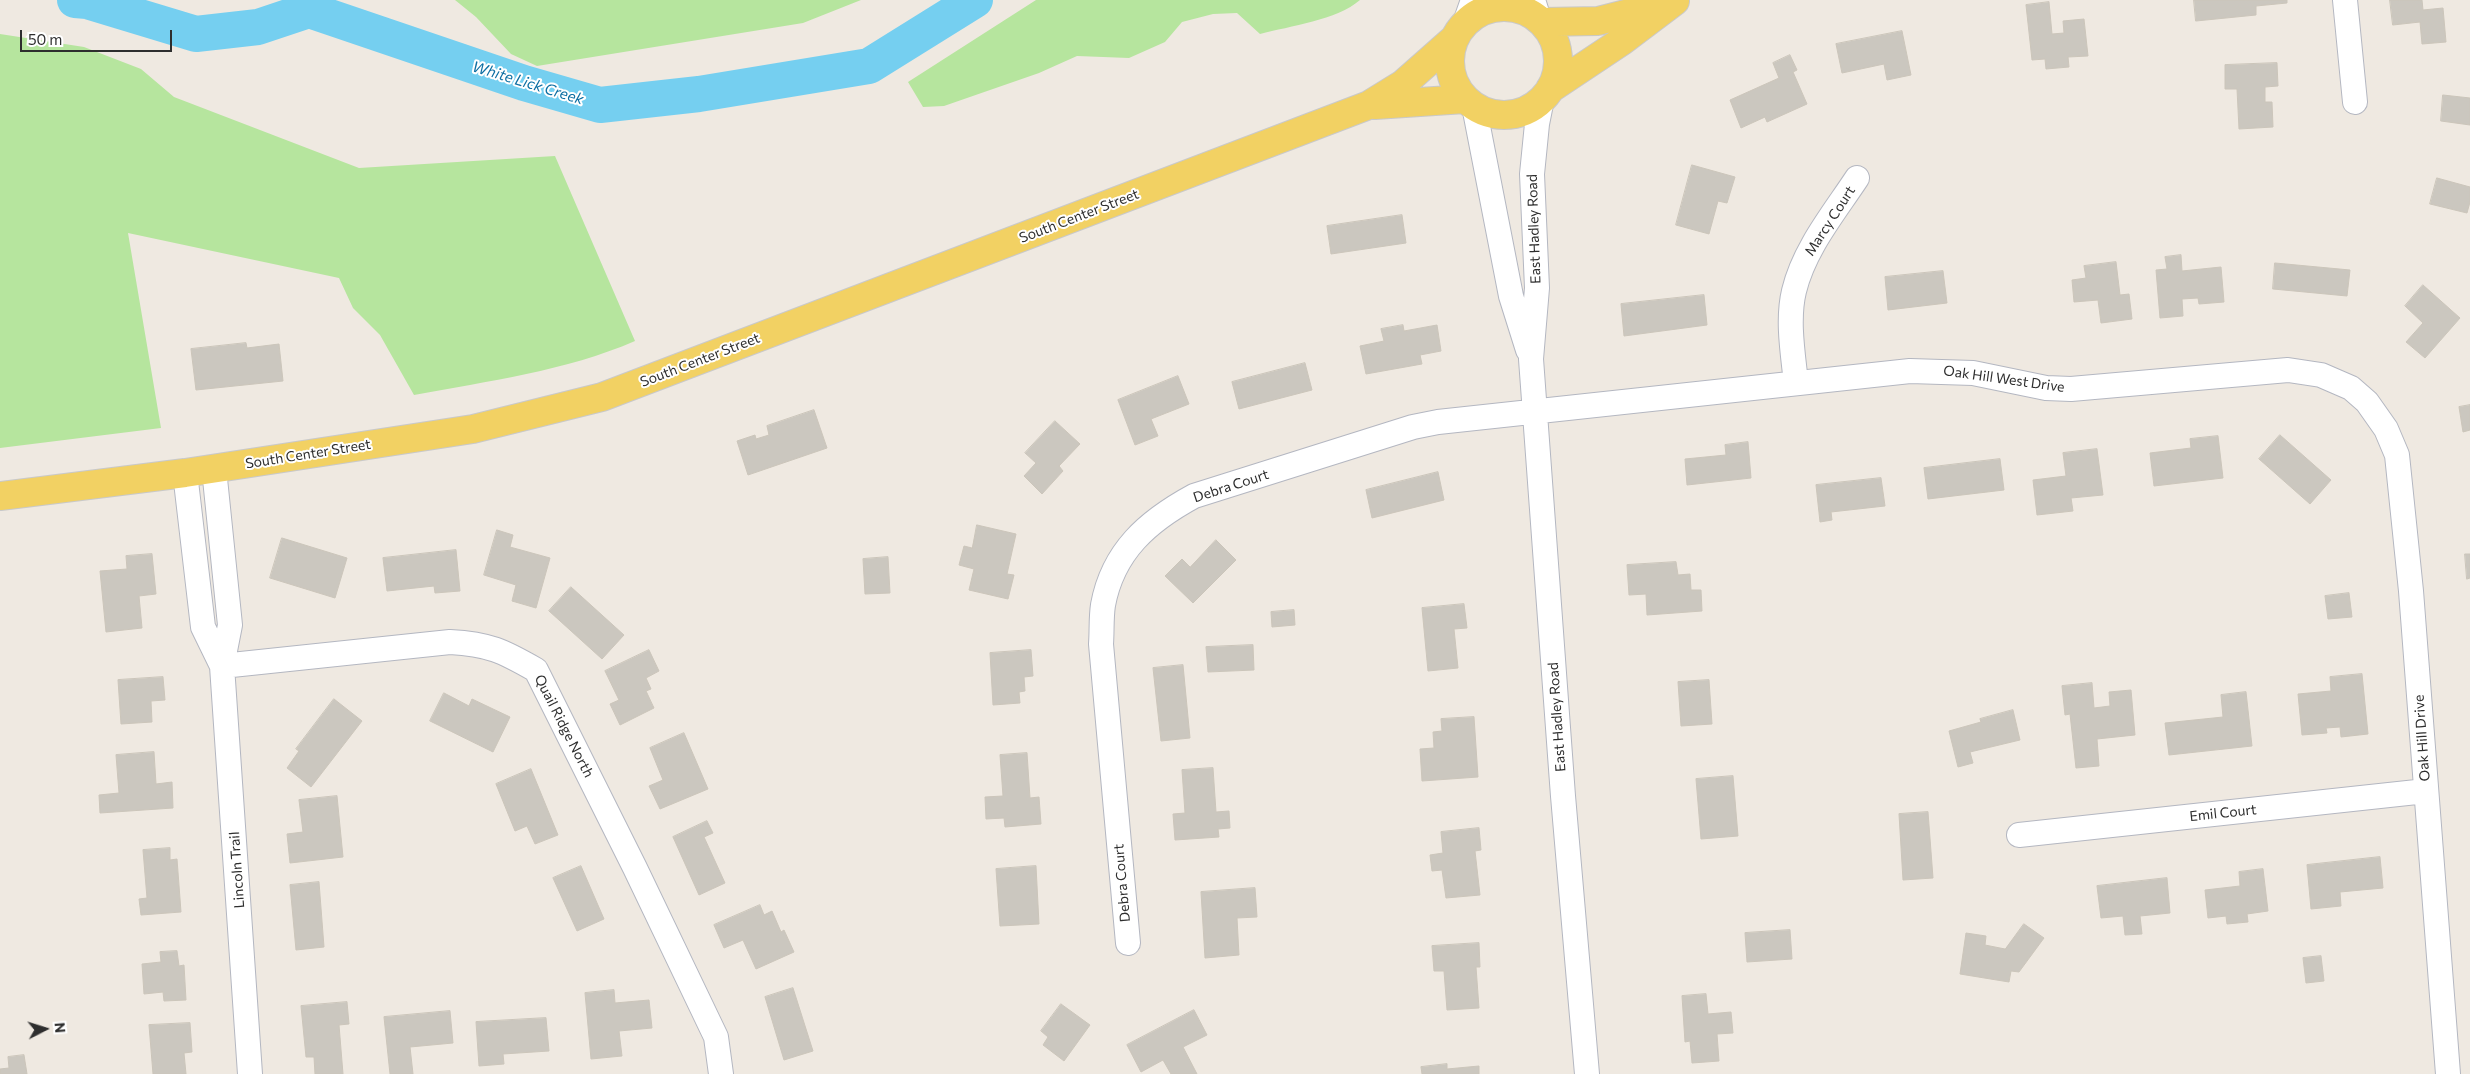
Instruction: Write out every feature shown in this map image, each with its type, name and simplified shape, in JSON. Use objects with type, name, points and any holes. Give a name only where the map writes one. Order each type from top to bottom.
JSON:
[{"type":"main road","points":[[1677,1],[1546,94],[1533,107],[1509,115],[1491,113],[1470,102],[1456,86],[1451,70],[1450,54],[1464,20],[1484,10],[1507,6],[1529,13],[1598,20],[1677,1]]},
{"type":"main road","points":[[1538,14],[1553,37],[1558,54],[1557,72],[1546,94]]},
{"type":"main road","name":"South Center Street","points":[[0,496],[214,469],[473,429],[602,397],[1369,105],[1403,84],[1464,20]]},
{"type":"main road","name":"South Center Street","points":[[1369,105],[1470,102]]},
{"type":"street","points":[[2345,0],[2355,102]]},
{"type":"street","name":"East Hadley Road","points":[[1546,94],[1537,124],[1532,174],[1537,288],[1531,359],[1563,796],[1588,1074]]},
{"type":"street","name":"East Hadley Road","points":[[1470,102],[1510,296],[1531,359]]},
{"type":"street","name":"Marcy Court","points":[[1796,383],[1792,334],[1794,292],[1806,256],[1857,178]]},
{"type":"street","name":"Oak Hill West Drive","points":[[1536,410],[1910,370],[1973,373],[2046,388],[2071,388],[2288,370],[2321,375],[2350,388],[2367,402],[2372,409]]},
{"type":"street","name":"Oak Hill Drive","points":[[2372,409],[2386,429],[2398,464],[2411,591],[2448,1074]]},
{"type":"street","name":"Debra Court","points":[[1128,943],[1101,644],[1103,605],[1111,580],[1127,547],[1141,531],[1170,509],[1194,496],[1413,427],[1536,410]]},
{"type":"street","name":"Lincoln Trail","points":[[214,469],[230,625],[222,666],[250,1074]]},
{"type":"street","name":"Lincoln Trail","points":[[185,473],[203,627],[222,666]]},
{"type":"street","name":"Quail Ridge North","points":[[222,666],[450,642],[478,643],[507,653],[536,670],[635,868],[716,1037],[721,1074]]},
{"type":"street","name":"Emil Court","points":[[2019,834],[2426,791]]},
{"type":"green space","points":[[455,0],[861,0],[803,23],[537,66],[511,54],[476,17]]},
{"type":"green space","points":[[1036,0],[1360,0],[1339,13],[1260,34],[1237,13],[1213,14],[1182,22],[1165,42],[1129,58],[1077,56],[1039,73],[944,106],[923,107],[908,82]]},
{"type":"green space","points":[[0,34],[84,47],[141,69],[174,97],[359,168],[555,156],[635,341],[554,368],[414,395],[380,335],[353,308],[339,278],[128,233],[161,428],[0,448]]},
{"type":"building","points":[[2194,0],[2287,0],[2287,3],[2256,6],[2256,15],[2196,21]]},
{"type":"building","points":[[2390,0],[2422,0],[2423,10],[2443,8],[2446,42],[2422,44],[2420,22],[2393,25]]},
{"type":"building","points":[[2049,2],[2052,34],[2064,33],[2063,21],[2084,19],[2088,56],[2068,57],[2069,67],[2046,69],[2045,59],[2032,60],[2026,5]]},
{"type":"building","points":[[1902,31],[1911,75],[1887,80],[1884,64],[1842,73],[1836,44]]},
{"type":"building","points":[[1790,55],[1797,70],[1793,72],[1807,104],[1767,122],[1765,117],[1741,128],[1730,100],[1779,78],[1773,63]]},
{"type":"building","points":[[2277,63],[2278,86],[2265,87],[2265,102],[2272,102],[2273,127],[2239,129],[2237,89],[2225,89],[2225,65]]},
{"type":"building","points":[[2443,95],[2470,98],[2470,125],[2441,121]]},
{"type":"building","points":[[1692,165],[1735,177],[1727,203],[1718,201],[1709,234],[1676,225]]},
{"type":"building","points":[[2437,178],[2470,187],[2470,202],[2467,213],[2430,204]]},
{"type":"building","points":[[1402,215],[1406,243],[1331,254],[1327,226]]},
{"type":"building","points":[[2181,255],[2182,271],[2221,267],[2224,302],[2199,304],[2198,298],[2182,299],[2183,316],[2160,318],[2156,270],[2167,269],[2165,257]]},
{"type":"building","points":[[2116,262],[2120,295],[2129,294],[2132,319],[2101,323],[2098,300],[2074,302],[2072,280],[2086,278],[2084,266]]},
{"type":"building","points":[[2275,263],[2350,270],[2347,296],[2273,289]]},
{"type":"building","points":[[1943,271],[1947,303],[1888,310],[1885,277]]},
{"type":"building","points":[[2423,285],[2460,318],[2425,358],[2406,342],[2423,323],[2405,306]]},
{"type":"building","points":[[1704,295],[1707,325],[1624,336],[1621,304]]},
{"type":"building","points":[[1403,325],[1404,331],[1437,325],[1441,351],[1420,355],[1422,364],[1366,374],[1360,346],[1384,341],[1381,329]]},
{"type":"building","points":[[246,343],[247,348],[279,344],[283,381],[196,390],[191,349]]},
{"type":"building","points":[[1305,363],[1312,390],[1239,409],[1232,382]]},
{"type":"building","points":[[1178,376],[1189,404],[1151,419],[1158,436],[1135,445],[1118,400]]},
{"type":"building","points":[[2470,405],[2470,430],[2463,432],[2459,407]]},
{"type":"building","points":[[814,410],[827,448],[748,475],[737,441],[755,435],[756,439],[769,435],[767,426]]},
{"type":"building","points":[[1055,421],[1080,444],[1059,466],[1063,471],[1042,494],[1024,476],[1036,463],[1025,453]]},
{"type":"building","points":[[2280,435],[2331,480],[2310,504],[2259,459]]},
{"type":"building","points":[[2218,436],[2223,478],[2154,486],[2150,453],[2191,448],[2190,439]]},
{"type":"building","points":[[1748,442],[1751,478],[1687,485],[1685,459],[1726,455],[1725,445]]},
{"type":"building","points":[[2097,449],[2103,495],[2071,498],[2073,511],[2037,515],[2033,480],[2066,476],[2063,453]]},
{"type":"building","points":[[2000,459],[2004,490],[1928,499],[1924,468]]},
{"type":"building","points":[[1438,472],[1444,500],[1372,518],[1366,490]]},
{"type":"building","points":[[1881,478],[1885,506],[1831,512],[1832,520],[1820,522],[1816,485]]},
{"type":"building","points":[[977,525],[1016,534],[1007,574],[1014,575],[1008,599],[969,590],[974,569],[959,565],[964,546],[972,548]]},
{"type":"building","points":[[497,530],[513,535],[510,547],[550,558],[536,608],[512,601],[516,585],[484,575]]},
{"type":"building","points":[[282,538],[347,558],[335,598],[270,578]]},
{"type":"building","points":[[1216,540],[1236,560],[1193,603],[1165,576],[1182,559],[1190,567]]},
{"type":"building","points":[[456,550],[460,591],[435,593],[434,586],[387,591],[383,558]]},
{"type":"building","points":[[152,554],[156,594],[139,596],[142,628],[106,632],[100,571],[127,569],[126,556]]},
{"type":"building","points":[[2465,554],[2470,554],[2470,578],[2467,579]]},
{"type":"building","points":[[888,557],[890,593],[865,594],[863,559]]},
{"type":"building","points":[[1676,562],[1678,575],[1690,574],[1691,590],[1701,590],[1702,611],[1647,615],[1646,594],[1629,595],[1627,565]]},
{"type":"building","points":[[571,587],[624,635],[602,659],[549,611]]},
{"type":"building","points":[[2349,593],[2352,617],[2328,619],[2325,596]]},
{"type":"building","points":[[1464,604],[1467,628],[1454,629],[1458,668],[1428,671],[1422,608]]},
{"type":"building","points":[[1294,610],[1295,625],[1272,627],[1271,612]]},
{"type":"building","points":[[1253,645],[1254,670],[1208,672],[1206,647]]},
{"type":"building","points":[[649,650],[659,671],[646,678],[651,689],[646,691],[654,708],[620,725],[610,704],[619,700],[605,671]]},
{"type":"building","points":[[1031,650],[1033,676],[1024,677],[1025,691],[1019,692],[1020,703],[993,705],[990,653]]},
{"type":"building","points":[[1183,665],[1190,738],[1161,741],[1153,668]]},
{"type":"building","points":[[2362,674],[2368,734],[2341,737],[2340,727],[2326,728],[2327,733],[2302,735],[2298,694],[2331,691],[2330,677]]},
{"type":"building","points":[[163,677],[165,700],[151,701],[152,722],[121,724],[118,680]]},
{"type":"building","points":[[1709,680],[1712,724],[1681,726],[1678,682]]},
{"type":"building","points":[[2092,683],[2094,708],[2110,706],[2109,692],[2131,690],[2135,735],[2097,739],[2099,766],[2076,768],[2070,714],[2065,715],[2062,686]]},
{"type":"building","points":[[2246,692],[2252,746],[2169,755],[2165,723],[2223,717],[2221,695]]},
{"type":"building","points":[[444,693],[469,706],[472,699],[510,717],[493,752],[430,721]]},
{"type":"building","points":[[334,699],[362,721],[311,787],[287,768],[299,751],[296,749]]},
{"type":"building","points":[[2013,710],[2020,740],[1970,752],[1973,763],[1958,767],[1949,731],[1981,722],[1980,719]]},
{"type":"building","points":[[1474,717],[1478,777],[1422,781],[1420,749],[1434,748],[1433,732],[1442,731],[1441,719]]},
{"type":"building","points":[[684,733],[708,789],[660,809],[649,786],[663,780],[650,748]]},
{"type":"building","points":[[154,752],[156,784],[172,782],[173,808],[100,813],[99,795],[119,793],[116,755]]},
{"type":"building","points":[[1027,753],[1030,798],[1039,797],[1041,824],[1005,827],[1004,818],[986,819],[985,797],[1003,796],[1000,755]]},
{"type":"building","points":[[1213,768],[1216,812],[1229,811],[1230,828],[1218,829],[1219,837],[1175,840],[1173,814],[1185,813],[1182,770]]},
{"type":"building","points":[[531,769],[558,835],[535,844],[527,826],[515,831],[496,784]]},
{"type":"building","points":[[1733,776],[1738,836],[1701,839],[1696,779]]},
{"type":"building","points":[[337,796],[343,857],[290,863],[287,834],[303,832],[299,800]]},
{"type":"building","points":[[1928,812],[1933,878],[1903,880],[1899,814]]},
{"type":"building","points":[[707,821],[713,833],[704,837],[725,883],[699,895],[673,837]]},
{"type":"building","points":[[1479,828],[1481,850],[1475,851],[1480,895],[1446,898],[1442,870],[1432,871],[1430,855],[1443,853],[1441,832]]},
{"type":"building","points":[[170,848],[170,860],[177,859],[181,912],[141,915],[139,899],[147,898],[143,850]]},
{"type":"building","points":[[2380,857],[2383,888],[2340,892],[2341,906],[2311,909],[2307,865]]},
{"type":"building","points":[[581,866],[604,919],[577,931],[553,878]]},
{"type":"building","points":[[1036,866],[1039,924],[1000,926],[996,869]]},
{"type":"building","points":[[2263,869],[2268,911],[2247,914],[2248,922],[2227,924],[2226,916],[2208,918],[2205,890],[2240,886],[2239,872]]},
{"type":"building","points":[[2167,878],[2170,913],[2140,916],[2142,934],[2125,935],[2123,916],[2101,918],[2097,886]]},
{"type":"building","points":[[319,882],[324,947],[296,950],[290,885]]},
{"type":"building","points":[[1255,888],[1257,917],[1237,918],[1239,955],[1205,958],[1201,892]]},
{"type":"building","points":[[760,905],[764,915],[772,911],[781,932],[784,930],[794,952],[756,969],[743,940],[724,948],[714,925]]},
{"type":"building","points":[[2024,924],[2044,938],[2019,972],[2011,971],[2009,982],[1960,974],[1966,933],[1986,936],[1985,945],[2005,949]]},
{"type":"building","points":[[1790,930],[1792,959],[1747,962],[1745,933]]},
{"type":"building","points":[[1479,943],[1480,967],[1476,967],[1479,1008],[1447,1010],[1444,971],[1434,971],[1432,946]]},
{"type":"building","points":[[177,951],[179,966],[184,965],[186,1000],[164,1001],[163,992],[144,994],[142,964],[161,962],[160,952]]},
{"type":"building","points":[[2321,956],[2324,981],[2306,983],[2303,958]]},
{"type":"building","points":[[793,988],[813,1051],[784,1060],[765,997]]},
{"type":"building","points":[[614,990],[615,1003],[649,1000],[652,1028],[619,1031],[622,1056],[591,1059],[585,993]]},
{"type":"building","points":[[1706,994],[1708,1014],[1731,1012],[1733,1033],[1717,1034],[1719,1061],[1692,1063],[1690,1041],[1685,1042],[1682,996]]},
{"type":"building","points":[[347,1002],[349,1024],[339,1025],[343,1074],[315,1074],[314,1057],[306,1057],[301,1006]]},
{"type":"building","points":[[1061,1004],[1090,1025],[1064,1061],[1043,1045],[1048,1037],[1041,1031]]},
{"type":"building","points":[[1194,1010],[1207,1035],[1183,1047],[1197,1074],[1171,1074],[1163,1060],[1141,1072],[1127,1045]]},
{"type":"building","points":[[450,1011],[453,1043],[410,1047],[413,1074],[390,1074],[384,1017]]},
{"type":"building","points":[[546,1018],[549,1051],[503,1054],[504,1064],[479,1066],[476,1022]]},
{"type":"building","points":[[190,1023],[192,1052],[184,1053],[186,1074],[153,1074],[149,1025]]},
{"type":"building","points":[[24,1055],[27,1074],[0,1074],[0,1069],[9,1068],[8,1057]]},
{"type":"building","points":[[1447,1064],[1447,1069],[1479,1066],[1479,1074],[1422,1074],[1421,1067]]},
{"type":"waterway","name":"White Lick Creek","points":[[75,0],[87,1],[196,34],[258,27],[309,10],[524,83],[600,105],[699,94],[869,66],[975,0]]}]
